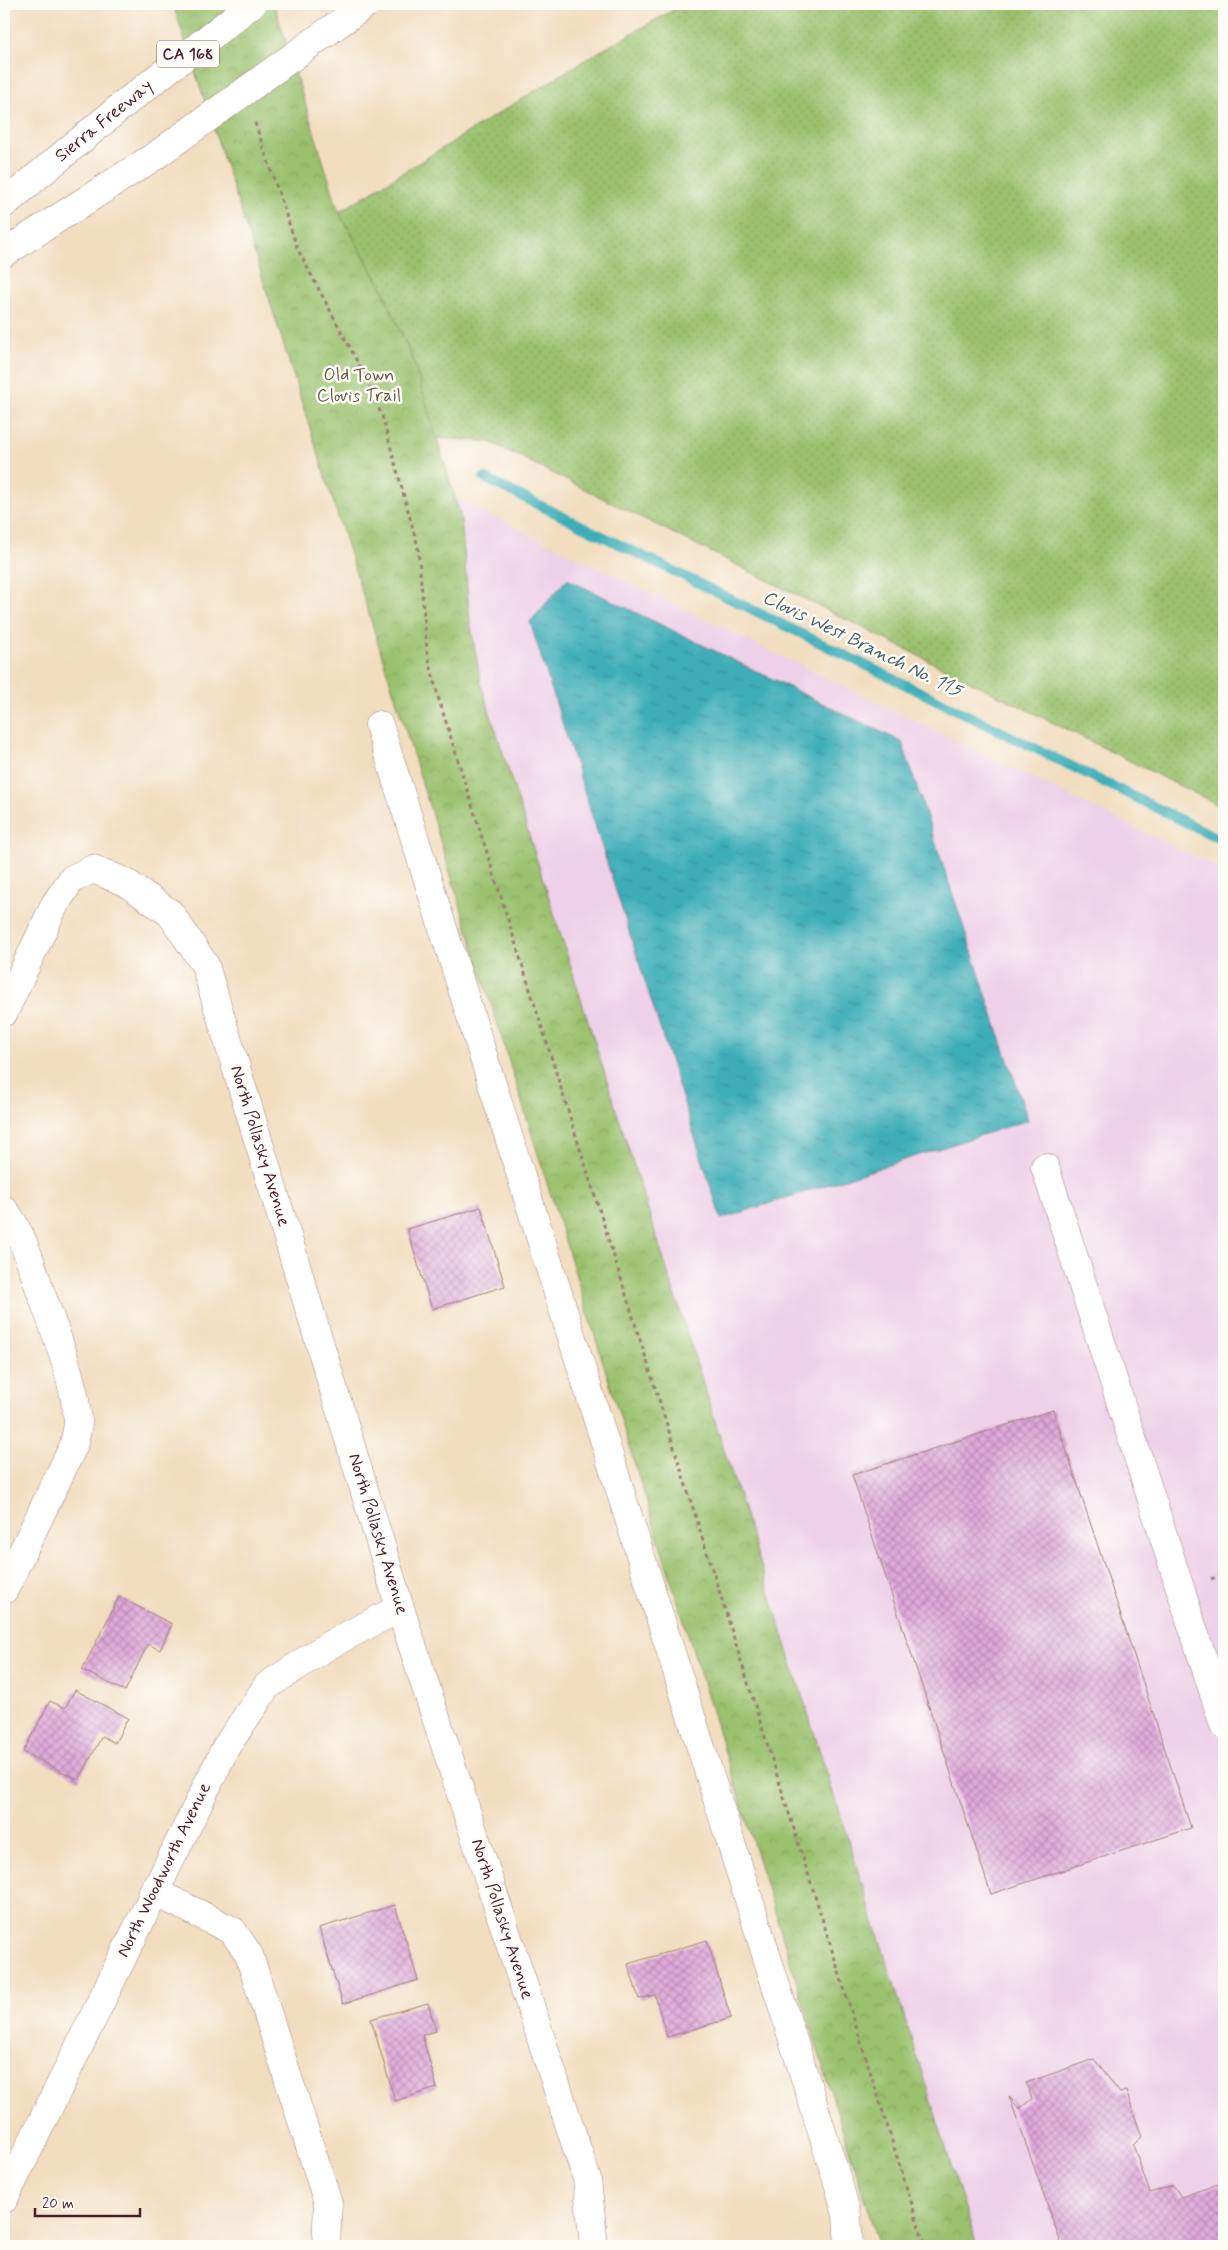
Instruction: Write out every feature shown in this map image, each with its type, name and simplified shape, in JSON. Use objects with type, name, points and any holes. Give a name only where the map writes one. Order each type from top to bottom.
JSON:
[{"type":"main road","name":"Sierra Freeway","points":[[4,204],[124,104],[252,4]]},
{"type":"main road","points":[[4,253],[155,156],[366,4]]},
{"type":"main road","points":[[379,725],[839,2186],[847,2214],[849,2246]]},
{"type":"main road","name":"North Pollasky Avenue","points":[[4,1012],[55,904],[72,879],[94,869],[125,882],[170,913],[205,966],[400,1608],[587,2179],[594,2246]]},
{"type":"main road","points":[[1045,1167],[1224,1725]]},
{"type":"main road","points":[[4,1210],[12,1220],[26,1250],[54,1328],[75,1400],[78,1424],[73,1447],[4,1590]]},
{"type":"main road","name":"North Woodworth Avenue","points":[[4,2198],[153,1891],[226,1747],[267,1686],[329,1645],[400,1608]]},
{"type":"main road","points":[[153,1891],[233,1931],[249,1955],[328,2203],[326,2246]]},
{"type":"path","points":[[252,114],[298,250],[366,378],[382,416],[418,547],[427,652],[439,700],[925,2246]]},
{"type":"shaded area","points":[[455,498],[1224,871],[1224,2246],[977,2246],[481,684],[470,622],[461,518]]},
{"type":"green space","name":"Old Town Clovis Trail","points":[[173,4],[274,4],[339,212],[383,290],[414,363],[461,518],[470,622],[481,684],[977,2246],[879,2246],[403,722],[259,267]]},
{"type":"green space","points":[[684,4],[1224,5],[1224,808],[490,442],[436,438],[414,363],[383,290],[339,212],[588,58]]},
{"type":"water","points":[[567,579],[902,742],[1028,1120],[721,1219],[530,622]]},
{"type":"building","points":[[481,1207],[505,1286],[432,1309],[407,1229]]},
{"type":"building","points":[[1053,1410],[1191,1828],[991,1894],[852,1475]]},
{"type":"building","points":[[119,1597],[172,1624],[160,1650],[148,1644],[125,1691],[82,1670]]},
{"type":"building","points":[[75,1690],[128,1718],[115,1743],[102,1736],[79,1780],[23,1752],[50,1701],[65,1708]]},
{"type":"building","points":[[395,1905],[418,1980],[343,2004],[319,1928]]},
{"type":"building","points":[[707,1940],[731,2018],[667,2037],[655,1995],[639,1999],[628,1964]]},
{"type":"building","points":[[428,2003],[436,2031],[422,2035],[437,2088],[395,2101],[371,2019]]},
{"type":"building","points":[[1094,2059],[1120,2093],[1126,2091],[1142,2137],[1133,2145],[1150,2193],[1173,2185],[1181,2197],[1224,2182],[1224,2238],[1199,2246],[1062,2246],[1009,2096],[1019,2109],[1032,2099],[1026,2083]]},
{"type":"waterway","name":"Clovis West Branch No. 115","points":[[484,478],[1224,841]]}]
